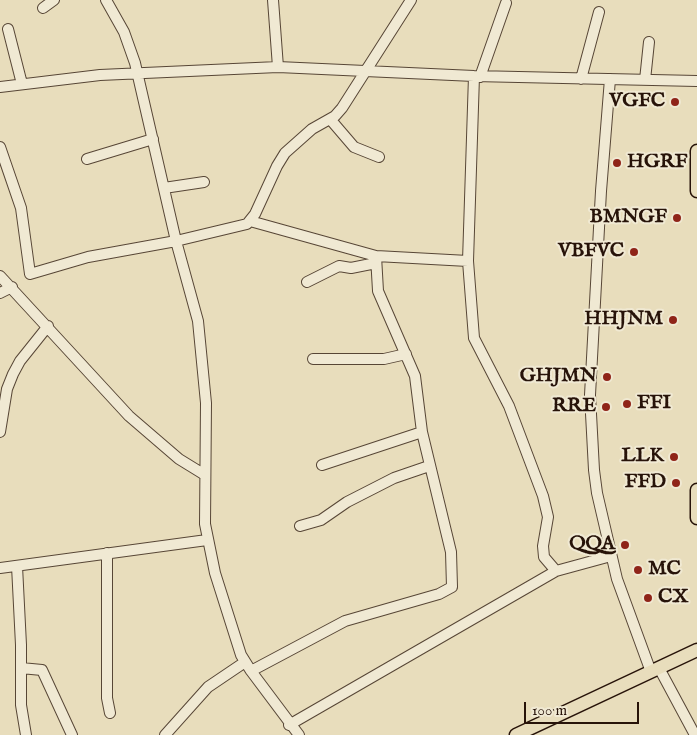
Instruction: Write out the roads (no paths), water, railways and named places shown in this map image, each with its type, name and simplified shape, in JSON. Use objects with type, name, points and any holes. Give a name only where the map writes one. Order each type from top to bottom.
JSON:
[{"type":"main road","points":[[697,151],[697,190]]},
{"type":"main road","points":[[697,490],[697,518]]},
{"type":"main road","points":[[516,735],[697,650]]},
{"type":"street","points":[[43,8],[54,0]]},
{"type":"street","points":[[106,0],[124,32],[138,75],[176,241],[198,320],[206,403],[204,514],[207,540],[227,615],[245,662],[289,725],[299,735]]},
{"type":"street","points":[[273,0],[278,67]]},
{"type":"street","points":[[0,147],[21,208],[30,274],[88,257],[176,241],[241,226],[250,221],[285,153],[312,129],[330,119],[342,108],[411,0]]},
{"type":"street","points":[[506,4],[477,76],[468,260],[474,338],[509,406],[543,496],[548,517],[543,546],[544,557],[556,571]]},
{"type":"street","points":[[581,79],[599,12]]},
{"type":"street","points":[[8,29],[22,84]]},
{"type":"street","points":[[645,80],[649,42]]},
{"type":"street","points":[[0,86],[100,75],[138,75],[278,67],[477,76],[697,81]]},
{"type":"street","points":[[610,79],[601,191],[590,395],[597,493],[617,579],[655,670],[695,735]]},
{"type":"street","points":[[330,119],[354,147],[379,157]]},
{"type":"street","points":[[87,159],[153,139]]},
{"type":"street","points":[[164,188],[204,182]]},
{"type":"street","points":[[250,221],[376,260],[468,260]]},
{"type":"street","points":[[307,282],[339,266],[351,268],[376,260]]},
{"type":"street","points":[[251,671],[344,622],[439,594],[452,587],[451,552],[422,432],[415,376],[378,291],[376,260]]},
{"type":"street","points":[[0,276],[129,416],[179,459],[204,475]]},
{"type":"street","points":[[0,292],[12,287]]},
{"type":"street","points":[[0,432],[7,389],[13,374],[20,361],[48,326]]},
{"type":"street","points":[[313,359],[384,359],[406,354]]},
{"type":"street","points":[[322,465],[422,432]]},
{"type":"street","points":[[300,526],[321,520],[346,502],[394,478],[429,466]]},
{"type":"street","points":[[0,568],[207,540]]},
{"type":"street","points":[[107,553],[107,698],[110,713]]},
{"type":"street","points":[[289,725],[556,571],[612,556]]},
{"type":"street","points":[[17,566],[22,668],[21,705],[26,735]]},
{"type":"street","points":[[165,735],[208,687],[245,662]]},
{"type":"street","points":[[22,668],[42,670],[72,735]]},
{"type":"place","name":"VGFC","points":[[675,102]]},
{"type":"place","name":"HGRF","points":[[617,163]]},
{"type":"place","name":"BMNGF","points":[[677,218]]},
{"type":"place","name":"VBFVC","points":[[634,252]]},
{"type":"place","name":"HHJNM","points":[[673,320]]},
{"type":"place","name":"GHJMN","points":[[607,377]]},
{"type":"place","name":"FFI","points":[[627,404]]},
{"type":"place","name":"RRE","points":[[606,407]]},
{"type":"place","name":"LLK","points":[[674,457]]},
{"type":"place","name":"FFD","points":[[676,483]]},
{"type":"place","name":"QQA","points":[[625,545]]},
{"type":"place","name":"MC","points":[[638,570]]},
{"type":"place","name":"CX","points":[[648,598]]}]
